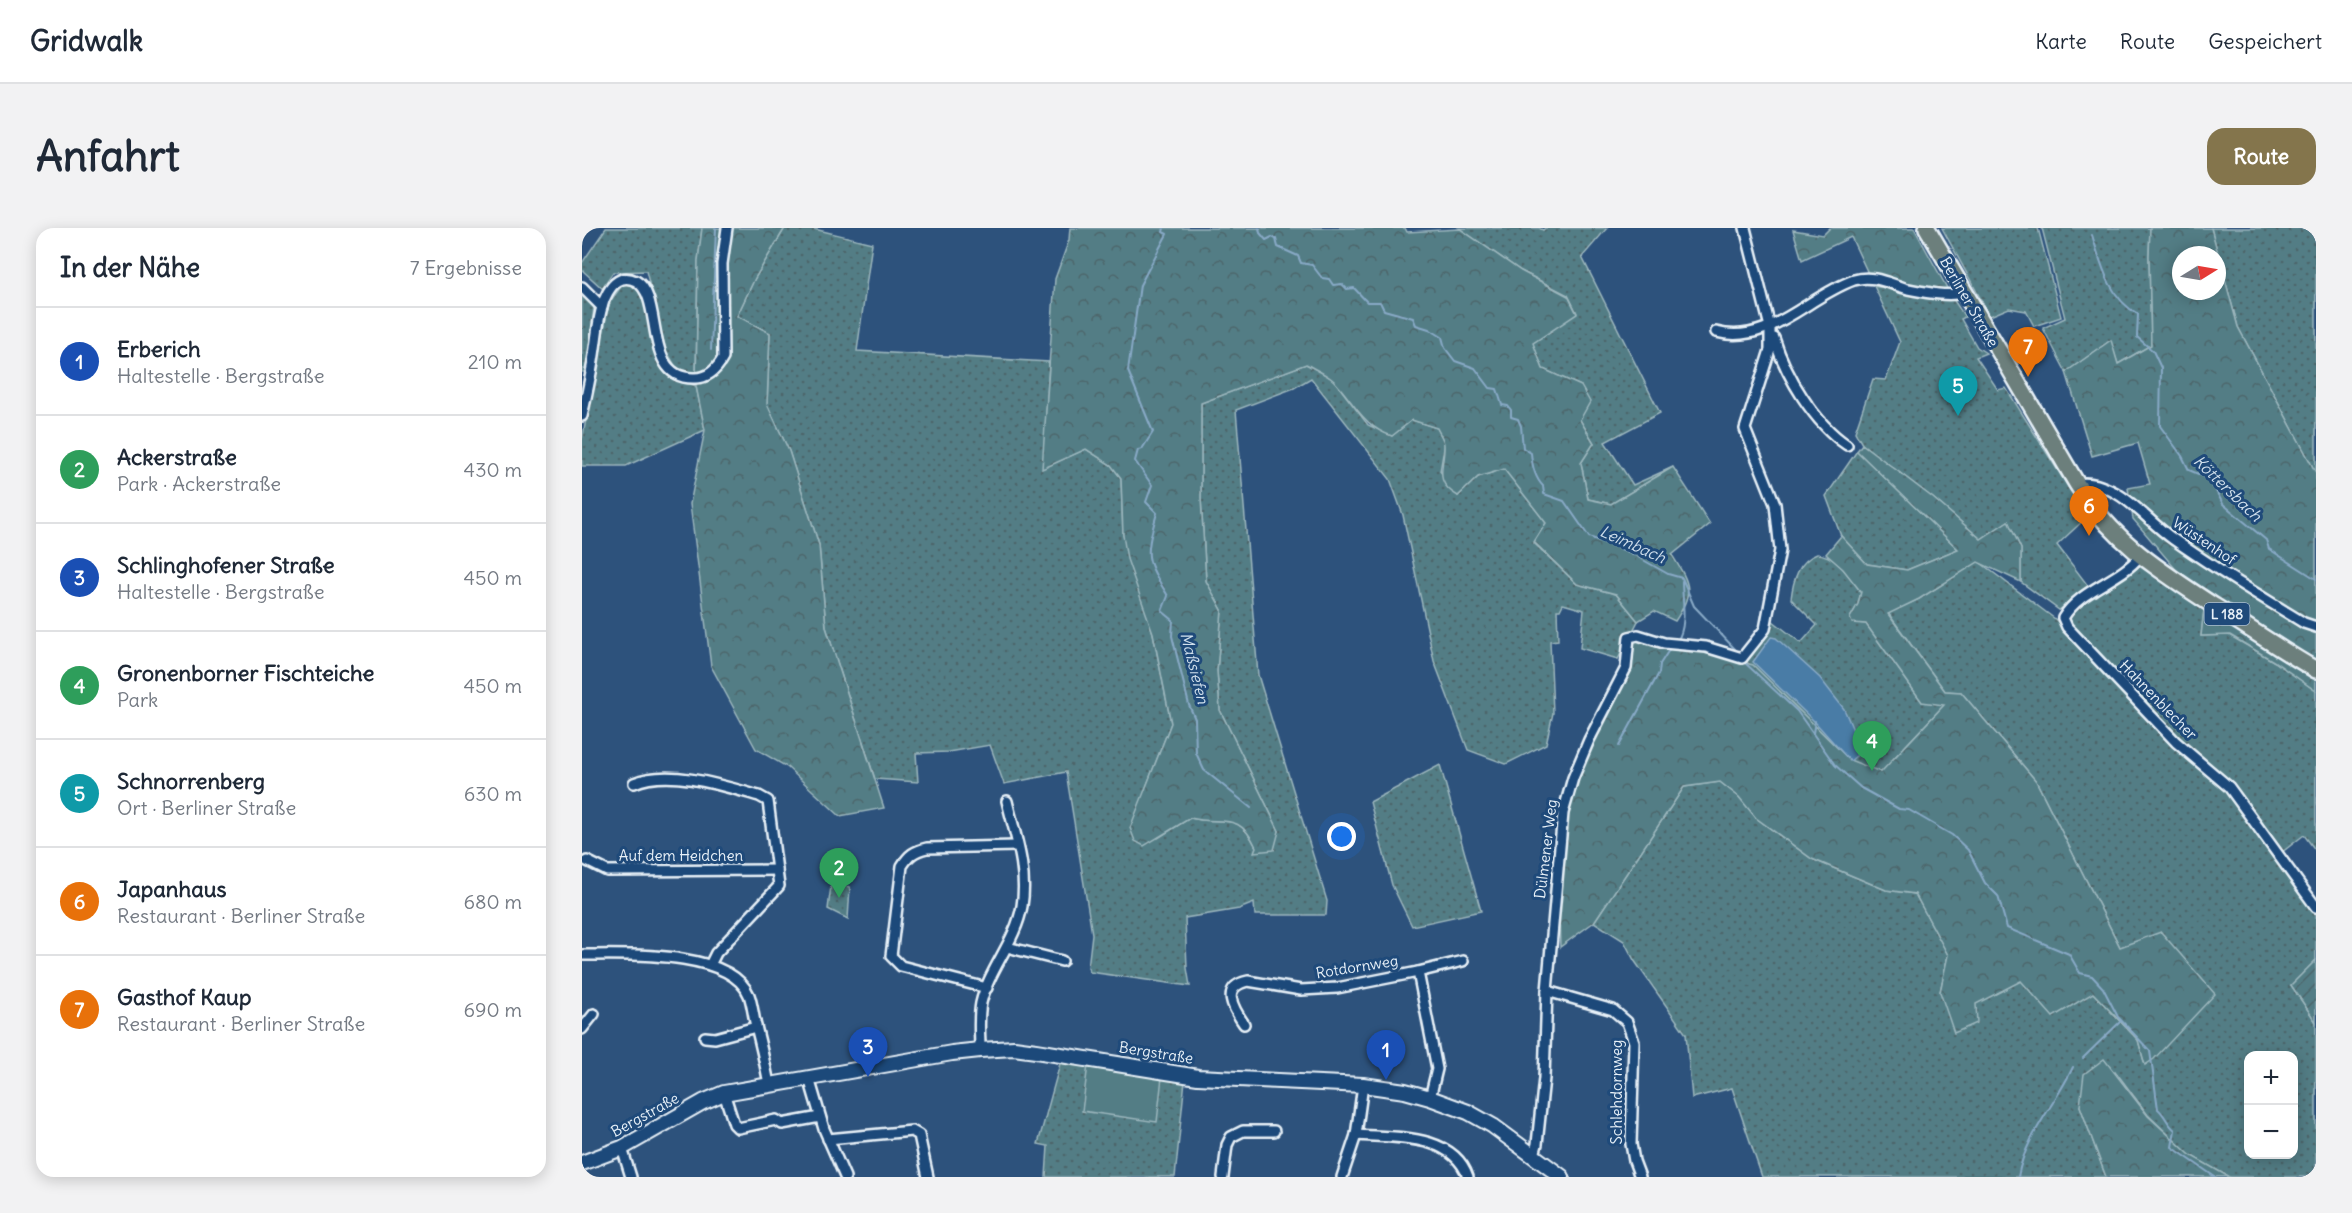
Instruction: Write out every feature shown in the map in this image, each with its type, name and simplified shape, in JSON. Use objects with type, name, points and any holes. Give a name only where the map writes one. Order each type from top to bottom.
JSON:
[{"type":"main road","name":"Berliner Straße","points":[[1927,228],[2077,484],[2103,520],[2140,556],[2316,670]]},
{"type":"street","points":[[582,416],[602,307],[611,287],[620,280],[630,278],[640,283],[647,294],[663,360],[671,371],[683,377],[695,378],[706,376],[718,367],[723,358],[722,264],[727,228]]},
{"type":"street","points":[[1745,228],[1780,359],[1800,392],[1832,435],[1847,445]]},
{"type":"street","points":[[1716,332],[1731,336],[1770,327],[1823,293],[1857,279],[1879,279],[1908,289],[1955,295],[1963,293]]},
{"type":"street","points":[[582,287],[602,307]]},
{"type":"street","name":"Dülmener Weg","points":[[1534,1155],[1544,1078],[1546,991],[1563,813],[1573,778],[1589,740],[1626,668],[1629,637],[1638,635],[1664,643],[1706,647],[1742,658],[1765,629],[1780,550],[1775,504],[1745,429],[1770,350],[1770,327]]},
{"type":"street","name":"Wüstenhof","points":[[2077,484],[2092,483],[2128,500],[2171,538],[2220,572],[2304,623],[2316,627]]},
{"type":"street","name":"Hahnenblecher","points":[[2140,556],[2128,568],[2082,598],[2067,611],[2063,618],[2067,627],[2176,742],[2229,787],[2316,907]]},
{"type":"street","points":[[634,783],[643,779],[696,779],[759,796],[768,801],[779,886],[716,953],[710,966]]},
{"type":"street","points":[[980,1050],[981,1003],[1017,925],[1022,906],[1023,881],[1007,801]]},
{"type":"street","points":[[987,988],[901,966],[891,956],[902,866],[909,855],[916,850],[927,848],[1017,846]]},
{"type":"street","name":"Auf dem Heidchen","points":[[587,861],[607,871],[777,870]]},
{"type":"street","points":[[1007,947],[1062,961]]},
{"type":"street","points":[[582,956],[674,957],[710,966],[736,977],[748,994],[769,1084]]},
{"type":"street","name":"Rotdornweg","points":[[1244,1024],[1234,1010],[1231,1000],[1233,990],[1248,981],[1301,990],[1337,988],[1463,961]]},
{"type":"street","points":[[1418,972],[1437,1070],[1430,1098]]},
{"type":"street","name":"Schlehdornweg","points":[[1546,991],[1613,1010],[1627,1022],[1634,1042],[1631,1144],[1640,1177]]},
{"type":"street","points":[[582,1029],[594,1014]]},
{"type":"street","points":[[705,1037],[715,1038],[756,1027]]},
{"type":"street","name":"Bergstraße","points":[[582,1163],[622,1148],[703,1101],[724,1093],[980,1050],[1014,1048],[1198,1077],[1363,1085],[1430,1098],[1477,1117],[1534,1155],[1562,1177]]},
{"type":"street","points":[[809,1078],[820,1117],[845,1177]]},
{"type":"street","points":[[1342,1177],[1356,1135],[1363,1085]]},
{"type":"street","points":[[724,1093],[734,1124],[738,1128],[776,1120],[782,1124],[820,1117]]},
{"type":"street","points":[[828,1139],[912,1131],[919,1135],[928,1177]]},
{"type":"street","points":[[1223,1177],[1227,1145],[1231,1137],[1243,1131],[1274,1131]]},
{"type":"street","points":[[1356,1135],[1417,1139],[1430,1143],[1451,1153],[1459,1161],[1468,1177]]},
{"type":"street","points":[[622,1148],[631,1177]]},
{"type":"green space","points":[[606,228],[702,228],[698,261],[696,373],[677,369],[666,350],[646,271],[613,272],[602,288],[582,270],[582,263]]},
{"type":"green space","points":[[702,228],[785,228],[755,278],[737,316],[770,333],[767,404],[789,451],[819,545],[826,627],[884,808],[840,816],[787,767],[756,749],[711,666],[690,504],[705,430],[696,386],[698,261]]},
{"type":"green space","points":[[785,228],[810,228],[872,243],[857,351],[1049,362],[1043,468],[1086,449],[1111,465],[1121,478],[1123,535],[1153,633],[1171,723],[1145,790],[1158,838],[1190,818],[1228,822],[1243,828],[1256,847],[1255,851],[1279,831],[1220,710],[1217,671],[1222,610],[1206,581],[1201,498],[1201,403],[1306,364],[1333,379],[1368,425],[1392,436],[1412,420],[1437,428],[1445,443],[1440,471],[1458,496],[1478,477],[1504,469],[1546,523],[1534,543],[1577,584],[1616,594],[1638,621],[1618,659],[1580,648],[1584,610],[1563,604],[1560,610],[1557,610],[1558,640],[1550,641],[1553,713],[1546,744],[1506,764],[1468,750],[1434,661],[1403,515],[1390,479],[1311,378],[1294,388],[1236,410],[1258,675],[1327,901],[1326,915],[1255,915],[1254,903],[1239,909],[1185,918],[1190,986],[1090,972],[1088,968],[1092,934],[1066,772],[1004,784],[990,745],[949,752],[916,753],[918,782],[875,779],[826,627],[819,545],[789,451],[767,404],[770,333],[737,316],[755,278]]},
{"type":"green space","points":[[1070,228],[1405,228],[1407,232],[1460,229],[1521,271],[1568,296],[1577,314],[1533,343],[1543,369],[1581,386],[1590,402],[1580,420],[1594,443],[1581,463],[1588,499],[1611,504],[1673,467],[1710,524],[1672,555],[1683,573],[1688,588],[1686,602],[1675,621],[1654,611],[1638,621],[1616,594],[1577,584],[1534,542],[1546,523],[1504,469],[1478,477],[1458,496],[1445,485],[1442,479],[1444,443],[1437,428],[1412,420],[1392,436],[1382,432],[1366,420],[1334,381],[1306,364],[1201,403],[1201,498],[1206,581],[1222,610],[1217,671],[1220,710],[1279,831],[1274,850],[1254,852],[1256,847],[1250,835],[1236,824],[1190,818],[1144,846],[1135,841],[1130,828],[1171,723],[1153,633],[1127,559],[1123,535],[1121,478],[1111,465],[1086,449],[1042,469],[1055,279],[1069,240]]},
{"type":"green space","points":[[1459,228],[1539,228],[1543,230],[1545,228],[1607,228],[1582,257],[1660,413],[1605,442],[1633,485],[1673,467],[1611,504],[1588,499],[1581,463],[1594,443],[1580,420],[1581,386],[1543,369],[1532,342],[1577,313],[1568,295],[1521,271]]},
{"type":"green space","points":[[1830,228],[1914,228],[1953,299],[1874,286],[1851,237],[1802,260],[1793,230],[1823,235]]},
{"type":"green space","points":[[1942,228],[2038,228],[2061,317],[2034,326],[2026,311],[2009,308],[1990,316]]},
{"type":"green space","points":[[2042,228],[2150,228],[2151,345],[2118,364],[2110,341],[2066,372],[2043,328],[2065,318]]},
{"type":"green space","points":[[2150,228],[2211,228],[2216,246],[2172,246],[2172,300],[2226,300],[2226,283],[2238,327],[2316,473],[2316,691],[2275,662],[2230,635],[2201,636],[2206,591],[2179,573],[2133,519],[2128,488],[2150,484],[2138,443],[2092,456],[2066,372],[2111,340],[2118,364],[2151,345]]},
{"type":"green space","points":[[2211,228],[2316,228],[2316,473],[2238,327],[2226,283],[2226,246],[2216,246]]},
{"type":"green space","points":[[623,284],[634,285],[644,297],[659,362],[671,377],[696,386],[705,430],[626,466],[582,466],[582,440],[609,303]]},
{"type":"green space","points":[[1874,286],[1953,299],[1965,317],[1961,319],[1977,347],[1986,353],[1976,357],[1998,390],[2006,388],[2087,517],[2057,545],[2089,587],[2059,610],[2021,582],[2021,549],[2008,521],[1981,539],[1933,498],[1862,444],[1855,432],[1873,379],[1886,380],[1900,342]]},
{"type":"green space","points":[[582,294],[594,306],[587,372],[582,372]]},
{"type":"green space","points":[[1862,444],[1933,498],[1981,539],[2008,521],[2021,549],[2021,582],[1978,562],[1919,599],[1888,614],[1945,691],[1961,692],[2036,781],[2120,947],[2161,932],[2215,994],[2154,1059],[2145,1065],[2138,1040],[2093,993],[2053,1017],[2021,981],[1976,1004],[1977,1023],[1954,1033],[1940,992],[1948,955],[1915,894],[1886,890],[1812,859],[1756,818],[1739,797],[1720,782],[1684,787],[1594,922],[1560,947],[1559,910],[1563,813],[1622,675],[1628,641],[1638,635],[1753,665],[1850,760],[1881,772],[1944,705],[1922,702],[1866,624],[1852,623],[1850,618],[1858,604],[1861,592],[1843,569],[1826,554],[1841,536],[1867,564],[1907,570],[1958,549],[1857,451]]},
{"type":"green space","points":[[1857,451],[1958,549],[1907,570],[1867,564],[1841,536],[1826,496]]},
{"type":"green space","points":[[1817,554],[1831,558],[1837,563],[1861,592],[1858,604],[1850,618],[1857,623],[1866,624],[1922,702],[1945,704],[1892,760],[1900,806],[1806,725],[1745,660],[1773,621],[1801,643],[1817,625],[1791,599],[1798,572],[1805,561]]},
{"type":"green space","points":[[1978,561],[2055,619],[2173,745],[2227,790],[2316,914],[2316,960],[2291,985],[2316,1022],[2316,1177],[2229,1177],[2190,1155],[2148,1115],[2115,1071],[2080,1106],[2106,1177],[1762,1177],[1732,1088],[1692,1098],[1686,1034],[1634,960],[1624,941],[1594,922],[1684,787],[1720,782],[1739,797],[1756,818],[1812,859],[1886,890],[1915,894],[1948,955],[1940,992],[1975,1004],[2021,980],[2093,993],[2138,1040],[2145,1065],[2120,947],[2036,781],[1961,692],[1945,691],[1888,613],[1919,599]]},
{"type":"green space","points":[[2136,564],[2204,610],[2201,636],[2229,635],[2275,662],[2316,691],[2316,851],[2304,835],[2281,853],[2230,781],[2176,738],[2070,622],[2071,612],[2096,596]]},
{"type":"green space","points":[[1440,765],[1481,911],[1412,926],[1392,885],[1370,802]]},
{"type":"green space","points":[[831,886],[850,887],[848,919],[828,909]]},
{"type":"green space","points":[[2316,960],[2316,1022],[2291,985]]},
{"type":"green space","points":[[2104,1059],[2148,1116],[2190,1155],[2229,1177],[2106,1177],[2080,1106],[2084,1074]]},
{"type":"green space","points":[[1061,1060],[1185,1080],[1175,1177],[1046,1177],[1048,1146],[1038,1144]]},
{"type":"green space","points":[[1088,1065],[1162,1077],[1157,1122],[1082,1111]]},
{"type":"water","points":[[1771,637],[1776,638],[1820,678],[1844,709],[1862,751],[1850,761],[1815,722],[1753,662]]},
{"type":"waterway","points":[[711,350],[716,228]]},
{"type":"waterway","name":"Maßsiefen","points":[[1164,228],[1163,232],[1167,234],[1140,285],[1128,371],[1153,432],[1142,449],[1138,450],[1135,461],[1152,485],[1146,502],[1157,513],[1150,539],[1149,556],[1154,573],[1168,596],[1162,611],[1173,620],[1172,636],[1189,705],[1195,719],[1196,753],[1204,770],[1251,808]]},
{"type":"waterway","name":"Leimbach","points":[[1259,228],[1266,240],[1272,237],[1276,239],[1278,247],[1298,256],[1301,263],[1312,265],[1322,278],[1329,279],[1333,285],[1342,284],[1347,289],[1354,288],[1367,302],[1380,302],[1384,310],[1413,318],[1416,325],[1429,329],[1442,337],[1445,348],[1455,361],[1475,368],[1490,388],[1497,389],[1502,405],[1508,406],[1511,410],[1511,417],[1518,419],[1523,448],[1531,453],[1534,471],[1543,486],[1544,494],[1564,501],[1589,537],[1629,552],[1668,574],[1682,578],[1694,606],[1735,649]]},
{"type":"waterway","name":"Köttersbach","points":[[2092,235],[2113,290],[2128,307],[2138,314],[2137,337],[2153,351],[2161,368],[2160,426],[2182,456],[2189,470],[2203,476],[2215,489],[2223,504],[2266,540],[2269,549],[2316,579]]},
{"type":"waterway","points":[[1677,641],[1682,628],[1684,612],[1682,581]]},
{"type":"waterway","points":[[1619,746],[1669,650]]},
{"type":"waterway","name":"Leimbach","points":[[1744,662],[1797,711],[1835,765],[1861,788],[1899,809],[1909,810],[1952,835],[1968,850],[1985,883],[1998,896],[2007,928],[2069,954],[2080,973],[2092,976],[2103,988],[2118,1017],[2150,1051],[2158,1109],[2175,1130],[2172,1147],[2215,1177]]},
{"type":"waterway","name":"Leimbach","points":[[1813,733],[1815,721]]},
{"type":"waterway","points":[[2083,1058],[2121,1021]]},
{"type":"waterway","points":[[2018,1177],[2027,1148],[2073,1067]]},
{"type":"place","name":"Gasthof Kaup","points":[[2028,377]]},
{"type":"place","name":"Schnorrenberg","points":[[1958,416]]},
{"type":"place","name":"Japanhaus","points":[[2089,536]]},
{"type":"place","name":"Gronenborner Fischteiche","points":[[1872,771]]},
{"type":"place","name":"Ackerstraße","points":[[839,898]]},
{"type":"place","name":"Schlinghofener Straße","points":[[868,1077]]},
{"type":"place","name":"Erberich","points":[[1386,1080]]}]
